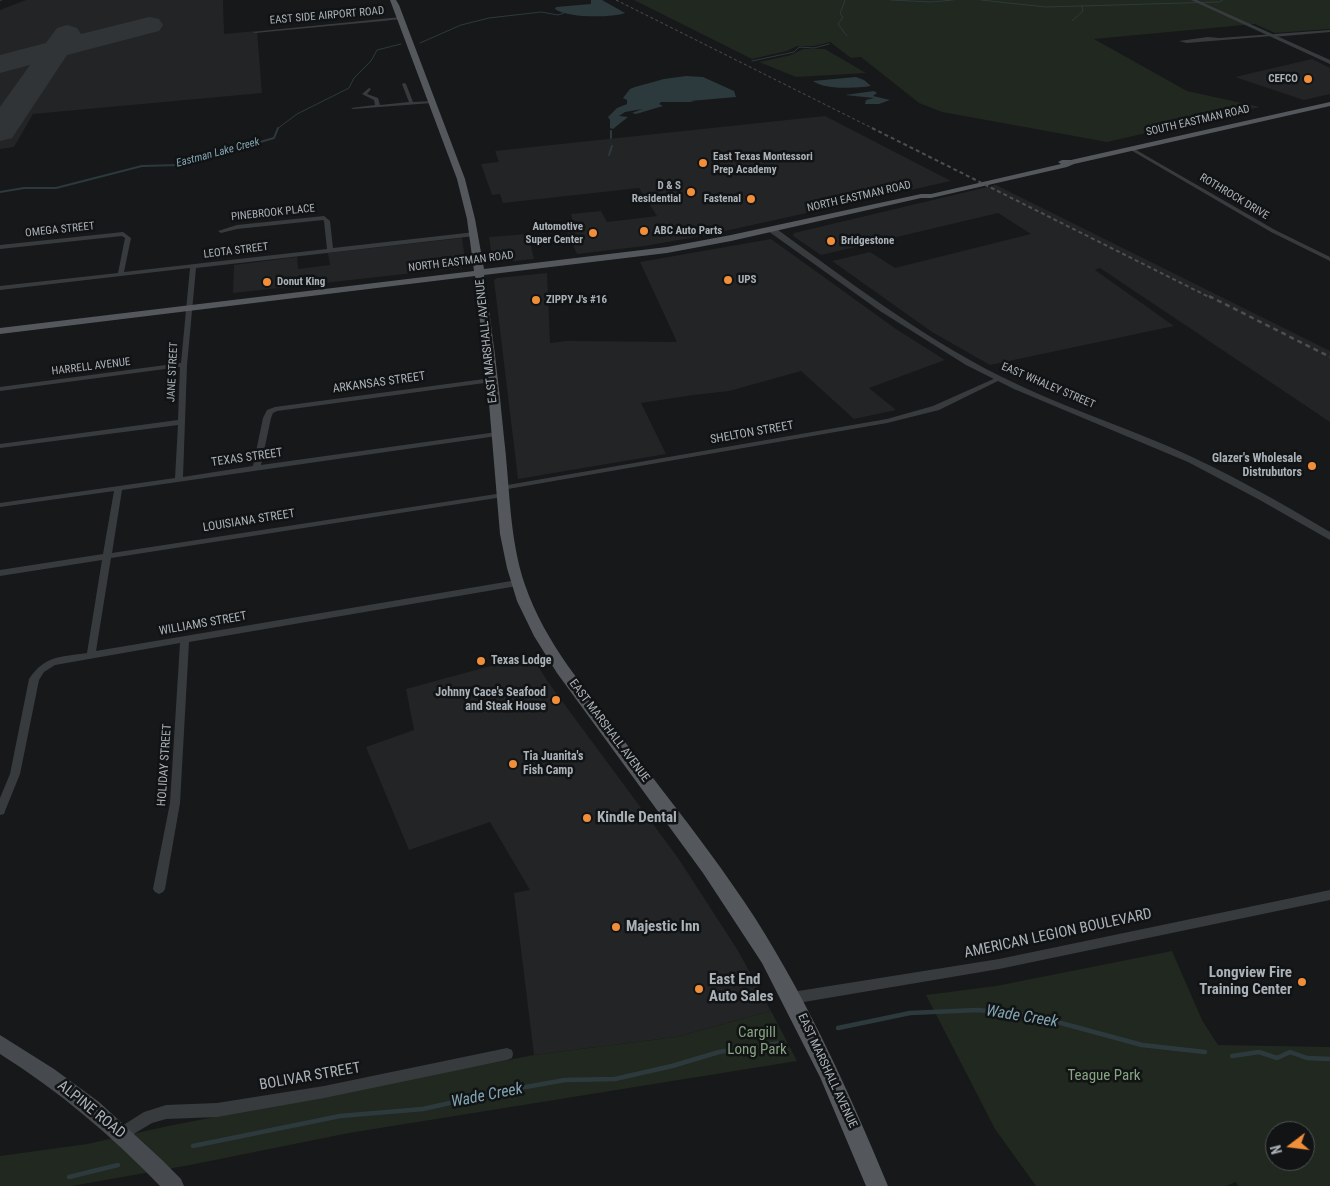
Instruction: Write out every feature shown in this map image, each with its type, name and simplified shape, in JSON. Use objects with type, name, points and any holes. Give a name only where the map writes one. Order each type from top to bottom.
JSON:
[{"type":"main road","name":"EAST MARSHALL AVENUE","points":[[395,2],[468,200],[480,273],[510,554],[517,583],[531,617],[556,660],[727,892],[763,946],[792,998],[831,1076],[877,1186]]},
{"type":"main road","name":"SOUTH EASTMAN ROAD","points":[[981,182],[1067,165],[1071,162],[1131,148],[1330,104]]},
{"type":"main road","name":"NORTH EASTMAN ROAD","points":[[0,330],[657,251],[771,230],[921,196],[931,196],[981,182]]},
{"type":"main road","name":"ALPINE ROAD","points":[[0,1044],[58,1082],[122,1134],[174,1186]]},
{"type":"street","points":[[1196,1],[1329,61]]},
{"type":"street","name":"EAST SIDE AIRPORT ROAD","points":[[255,32],[401,18]]},
{"type":"street","points":[[1218,40],[1211,38],[1180,41],[1218,40],[1330,31]]},
{"type":"street","points":[[404,84],[410,104]]},
{"type":"street","points":[[369,89],[364,94],[376,99],[378,106]]},
{"type":"street","points":[[353,108],[432,102]]},
{"type":"street","name":"ROTHROCK DRIVE","points":[[1131,148],[1273,232],[1330,259]]},
{"type":"street","name":"PINEBROOK PLACE","points":[[221,231],[237,226],[323,218],[327,220],[330,250]]},
{"type":"street","name":"EAST WHALEY STREET","points":[[771,230],[916,332],[998,378],[1206,467],[1330,537]]},
{"type":"street","name":"OMEGA STREET","points":[[0,247],[123,234],[128,238],[121,274]]},
{"type":"street","name":"LEOTA STREET","points":[[0,288],[475,234]]},
{"type":"street","name":"JANE STREET","points":[[178,480],[184,365],[193,266]]},
{"type":"street","name":"HARRELL AVENUE","points":[[0,389],[184,365]]},
{"type":"street","name":"SHELTON STREET","points":[[503,492],[887,421],[936,408],[998,378]]},
{"type":"street","name":"ARKANSAS STREET","points":[[257,468],[267,418],[270,412],[286,407],[492,380]]},
{"type":"street","points":[[0,446],[182,422]]},
{"type":"street","name":"TEXAS STREET","points":[[0,505],[497,434]]},
{"type":"street","points":[[91,655],[118,488]]},
{"type":"street","name":"LOUISIANA STREET","points":[[0,573],[503,492]]},
{"type":"street","name":"WILLIAMS STREET","points":[[0,811],[16,774],[36,676],[52,662],[517,583]]},
{"type":"street","name":"HOLIDAY STREET","points":[[159,889],[175,803],[184,640]]},
{"type":"street","name":"AMERICAN LEGION BOULEVARD","points":[[792,998],[1008,962],[1330,895]]},
{"type":"street","name":"BOLIVAR STREET","points":[[122,1134],[150,1117],[166,1112],[217,1110],[324,1092],[507,1054]]},
{"type":"shaded area","points":[[26,0],[223,0],[224,34],[387,19],[388,21],[257,32],[262,93],[33,114],[14,147],[0,149],[0,10]]},
{"type":"shaded area","points":[[591,0],[602,0],[625,13],[610,16],[579,16],[555,9],[556,7],[591,4]]},
{"type":"shaded area","points":[[1312,59],[1330,68],[1330,94],[1304,100],[1235,77]]},
{"type":"shaded area","points":[[686,76],[703,77],[734,91],[736,97],[690,101],[695,102],[661,102],[659,104],[663,106],[636,114],[632,113],[642,109],[625,112],[619,116],[628,117],[613,129],[610,128],[608,117],[617,108],[627,104],[627,100],[623,98],[630,89],[664,79]]},
{"type":"shaded area","points":[[856,77],[864,80],[871,86],[833,87],[813,81]]},
{"type":"shaded area","points":[[874,91],[877,93],[873,96],[890,100],[879,104],[865,104],[866,100],[874,98],[845,95]]},
{"type":"shaded area","name":"East Texas Montessori Prep Academy","points":[[825,116],[951,181],[707,235],[645,246],[577,254],[566,229],[574,228],[571,214],[601,211],[607,222],[657,216],[639,188],[503,203],[500,194],[492,195],[481,164],[499,162],[495,151]]},
{"type":"shaded area","points":[[996,185],[1330,351],[1330,422],[1100,268],[1095,270],[1174,326],[990,365],[932,332],[832,261],[870,252],[895,268],[1031,234],[998,213],[821,255],[793,236],[794,233]]},
{"type":"shaded area","points":[[528,234],[534,259],[493,263],[489,237]]},
{"type":"shaded area","points":[[462,238],[466,266],[459,268],[233,293],[234,265],[297,257],[298,269],[330,265],[328,253]]},
{"type":"shaded area","points":[[771,239],[896,329],[945,360],[869,388],[896,410],[854,419],[801,371],[729,391],[641,403],[666,454],[518,479],[494,280],[497,278],[547,273],[550,343],[567,341],[677,342],[640,262]]},
{"type":"shaded area","points":[[531,655],[548,682],[678,858],[737,949],[771,1011],[676,1037],[534,1055],[514,893],[530,890],[490,822],[409,850],[366,747],[414,730],[406,689]]},
{"type":"green space","points":[[634,0],[1330,0],[1330,29],[1275,33],[1255,24],[1094,39],[1187,91],[1260,107],[1107,142],[942,112],[919,103],[861,57],[851,58],[830,42],[814,46],[797,46],[787,51],[752,59]]},
{"type":"green space","points":[[803,49],[825,49],[866,73],[796,77],[759,62],[791,55]]},
{"type":"green space","name":"Teague Park","points":[[1172,951],[1202,1020],[1218,1045],[1330,1047],[1330,1186],[1238,1186],[1236,1182],[1226,1186],[1036,1186],[995,1129],[926,995],[996,986]]},
{"type":"green space","name":"Cargill Long Park","points":[[771,1011],[797,1061],[349,1133],[190,1165],[72,1186],[0,1186],[0,1156],[87,1144],[168,1126],[534,1055],[676,1037]]},
{"type":"waterway","points":[[845,0],[840,14],[843,17],[838,24],[847,36]]},
{"type":"waterway","name":"Eastman Lake Creek","points":[[891,0],[931,2],[953,0]]},
{"type":"waterway","name":"Eastman Lake Creek","points":[[981,0],[1046,7],[1219,2],[1223,0]]},
{"type":"waterway","points":[[1072,21],[1083,11],[1082,6]]},
{"type":"waterway","name":"Eastman Lake Creek","points":[[420,43],[461,25],[489,18],[541,12],[558,15],[564,13]]},
{"type":"waterway","name":"Eastman Lake Creek","points":[[278,128],[297,114],[349,88],[354,78],[371,61],[377,50],[401,44]]},
{"type":"waterway","points":[[752,61],[794,52],[799,47],[814,48],[829,44]]},
{"type":"waterway","name":"Eastman Lake Creek","points":[[0,192],[24,188],[56,188],[142,166],[180,165],[274,138],[278,128]]},
{"type":"waterway","points":[[611,131],[611,138]]},
{"type":"waterway","points":[[609,155],[612,146]]},
{"type":"waterway","name":"Wade Creek","points":[[838,1028],[910,1013],[978,1010],[1035,1016],[1142,1045],[1205,1052]]},
{"type":"waterway","name":"Wade Creek","points":[[193,1146],[340,1116],[423,1109],[503,1091],[565,1080],[615,1079],[672,1066],[719,1052],[780,1043]]},
{"type":"waterway","name":"Wade Creek","points":[[1232,1056],[1259,1052],[1277,1058],[1290,1052],[1307,1058],[1330,1059]]},
{"type":"waterway","name":"Wade Creek","points":[[69,1177],[118,1165]]},
{"type":"runway","points":[[56,49],[149,25]]},
{"type":"runway","points":[[56,49],[67,34]]},
{"type":"runway","points":[[0,64],[56,49]]},
{"type":"runway","points":[[0,131],[56,49]]},
{"type":"railway","points":[[616,0],[872,128]]},
{"type":"railway","points":[[872,128],[1211,298]]},
{"type":"railway","points":[[1209,296],[1330,357]]},
{"type":"place","name":"CEFCO","points":[[1308,79]]},
{"type":"place","name":"East Texas Montessori Prep Academy","points":[[703,163]]},
{"type":"place","name":"D & S Residential","points":[[691,192]]},
{"type":"place","name":"Fastenal","points":[[751,199]]},
{"type":"place","name":"ABC Auto Parts","points":[[644,231]]},
{"type":"place","name":"Automotive Super Center","points":[[593,233]]},
{"type":"place","name":"Bridgestone","points":[[831,241]]},
{"type":"place","name":"UPS","points":[[728,280]]},
{"type":"place","name":"Donut King","points":[[267,282]]},
{"type":"place","name":"ZIPPY J's #16","points":[[536,300]]},
{"type":"place","name":"Glazer's Wholesale Distrubutors","points":[[1312,466]]},
{"type":"place","name":"Texas Lodge","points":[[481,661]]},
{"type":"place","name":"Johnny Cace's Seafood and Steak House","points":[[556,700]]},
{"type":"place","name":"Tia Juanita's Fish Camp","points":[[513,764]]},
{"type":"place","name":"Kindle Dental","points":[[587,818]]},
{"type":"place","name":"Majestic Inn","points":[[616,927]]},
{"type":"place","name":"Longview Fire Training Center","points":[[1302,982]]},
{"type":"place","name":"East End Auto Sales","points":[[699,989]]}]
